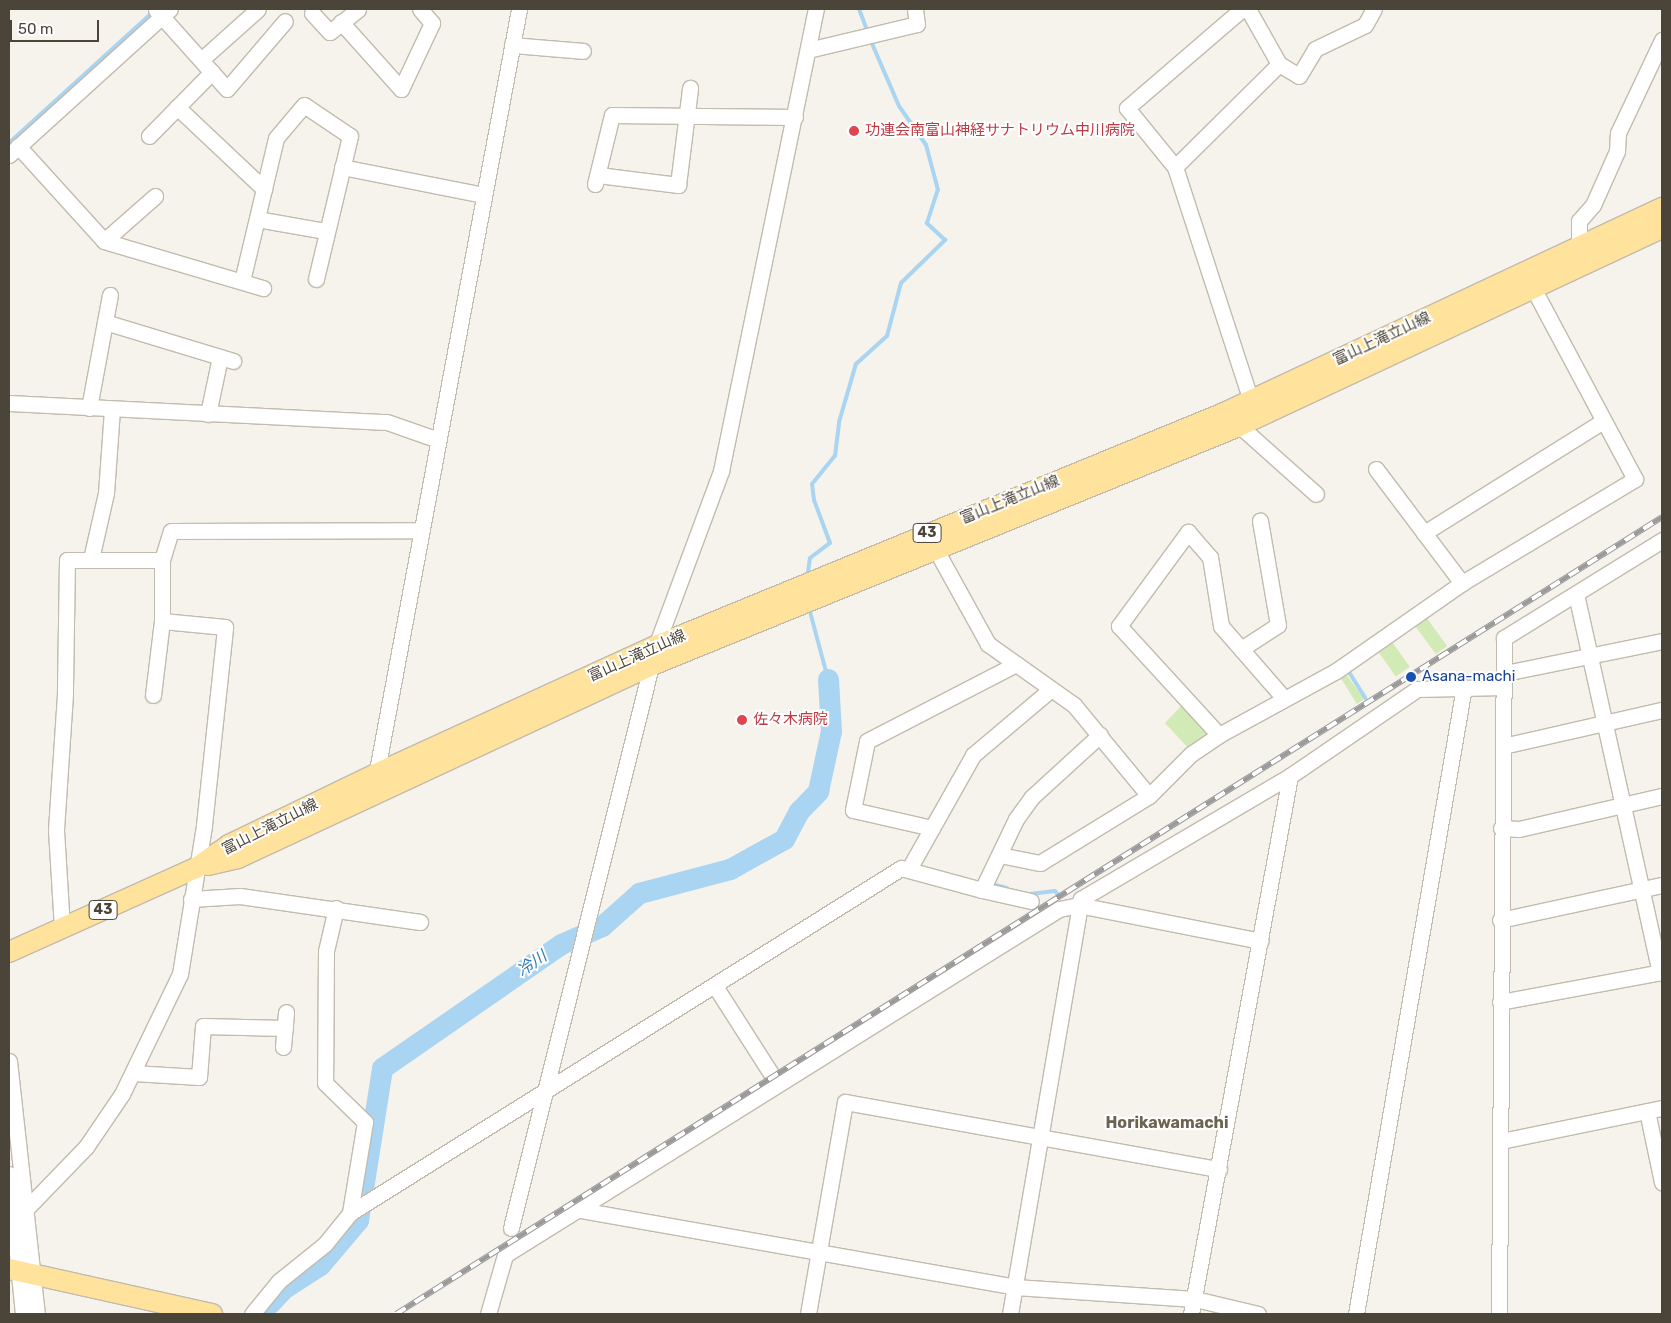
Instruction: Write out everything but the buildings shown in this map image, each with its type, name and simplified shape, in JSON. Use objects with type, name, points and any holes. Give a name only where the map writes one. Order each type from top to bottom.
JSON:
[{"type":"main road","name":"富山上滝立山線","points":[[9,952],[196,868],[229,845],[376,774],[654,656],[1242,414],[1529,280],[1582,245],[1662,208]]},
{"type":"main road","name":"富山上滝立山線","points":[[1529,280],[1576,268],[1662,228]]},
{"type":"main road","name":"富山上滝立山線","points":[[196,868],[238,858],[372,797],[654,656]]},
{"type":"main road","points":[[20,1271],[212,1314]]},
{"type":"street","points":[[312,13],[330,32],[358,9]]},
{"type":"street","points":[[342,22],[401,89],[432,23],[420,9]]},
{"type":"street","points":[[372,797],[519,9]]},
{"type":"street","points":[[511,1228],[654,656],[721,471],[816,9]]},
{"type":"street","points":[[808,50],[917,24],[915,9]]},
{"type":"street","points":[[1242,9],[1127,108],[1175,167],[1242,414],[1316,494]]},
{"type":"street","points":[[1248,9],[1279,64],[1299,76],[1315,49],[1365,25],[1374,9]]},
{"type":"street","points":[[264,288],[104,242],[14,151],[162,11],[227,89],[285,21]]},
{"type":"street","points":[[201,60],[250,11]]},
{"type":"street","points":[[1576,268],[1582,245],[1579,221],[1593,205],[1617,150],[1618,133],[1662,40]]},
{"type":"street","points":[[512,45],[583,51]]},
{"type":"street","points":[[1175,167],[1279,64]]},
{"type":"street","points":[[149,136],[212,72]]},
{"type":"street","points":[[690,88],[685,117],[678,185],[596,179],[612,115],[685,117],[794,117]]},
{"type":"street","points":[[242,281],[276,138],[304,105],[350,136],[316,279]]},
{"type":"street","points":[[177,108],[264,189]]},
{"type":"street","points":[[342,167],[484,195]]},
{"type":"street","points":[[104,242],[155,196]]},
{"type":"street","points":[[256,218],[326,231]]},
{"type":"street","points":[[1000,855],[1040,864],[1149,796],[1191,754],[1219,735],[1283,697],[1336,671],[1462,583],[1635,479],[1529,280]]},
{"type":"street","points":[[88,408],[110,295]]},
{"type":"street","points":[[105,322],[227,359],[208,414]]},
{"type":"street","points":[[9,402],[88,408],[387,422],[438,440]]},
{"type":"street","points":[[91,559],[106,493],[112,409]]},
{"type":"street","points":[[1424,533],[1603,422]]},
{"type":"street","points":[[1376,469],[1462,583]]},
{"type":"street","points":[[1240,649],[1278,625],[1260,521]]},
{"type":"street","points":[[153,696],[162,621],[162,560],[171,530],[421,530]]},
{"type":"street","points":[[1219,735],[1119,626],[1188,532],[1210,557],[1221,626],[1283,697]]},
{"type":"street","points":[[1499,1314],[1501,1141],[1500,920],[1505,680],[1504,638],[1662,540]]},
{"type":"street","points":[[932,541],[988,644],[1074,705],[1149,796]]},
{"type":"street","points":[[62,929],[56,830],[65,694],[67,560],[162,560]]},
{"type":"street","points":[[1500,1002],[1661,973],[1576,594]]},
{"type":"street","points":[[24,1211],[86,1147],[134,1073],[180,974],[196,868],[225,627],[162,621]]},
{"type":"street","points":[[1010,1314],[1042,1136],[1081,899],[1290,776],[1417,689],[1464,687],[1505,680],[1590,656],[1662,641]]},
{"type":"street","points":[[932,828],[853,810],[867,741],[1016,664]]},
{"type":"street","points":[[1356,1314],[1464,687]]},
{"type":"street","points":[[910,867],[973,755],[1050,689]]},
{"type":"street","points":[[1503,746],[1662,710]]},
{"type":"street","points":[[982,890],[1016,819],[1032,797],[1100,735]]},
{"type":"street","points":[[1191,1314],[1290,776]]},
{"type":"street","points":[[1501,828],[1519,829],[1662,796]]},
{"type":"street","points":[[252,1314],[279,1282],[325,1244],[350,1213],[901,868],[910,867],[982,890],[1031,902]]},
{"type":"street","points":[[1500,920],[1662,885]]},
{"type":"street","points":[[191,899],[240,896],[336,908],[420,922]]},
{"type":"street","points":[[488,1314],[505,1255],[580,1210],[1059,909],[1079,906],[1260,941]]},
{"type":"street","points":[[336,908],[326,952],[325,1083],[366,1122],[350,1213]]},
{"type":"street","points":[[715,986],[770,1072]]},
{"type":"street","points":[[284,1047],[286,1012]]},
{"type":"street","points":[[134,1073],[199,1077],[203,1026],[285,1028]]},
{"type":"street","points":[[9,1060],[24,1211],[20,1271],[37,1314]]},
{"type":"street","points":[[808,1314],[845,1102],[1219,1169]]},
{"type":"street","points":[[1501,1141],[1662,1108]]},
{"type":"street","points":[[1647,1112],[1662,1182]]},
{"type":"street","points":[[9,1174],[23,1314]]},
{"type":"street","points":[[580,1210],[1015,1287],[1195,1300],[1258,1314]]},
{"type":"green space","points":[[1426,617],[1447,646],[1436,654],[1415,625]]},
{"type":"green space","points":[[1393,643],[1410,667],[1396,677],[1379,653]]},
{"type":"green space","points":[[1346,674],[1364,699],[1357,704],[1340,677]]},
{"type":"green space","points":[[1184,703],[1208,727],[1209,737],[1190,750],[1165,723]]},
{"type":"waterway","points":[[859,9],[868,33]]},
{"type":"waterway","points":[[9,143],[153,12]]},
{"type":"waterway","points":[[807,579],[810,558],[830,543],[814,500],[812,484],[835,456],[839,422],[856,364],[887,336],[901,283],[945,240],[927,223],[938,190],[926,145],[899,106],[870,39]]},
{"type":"waterway","points":[[809,608],[828,679]]},
{"type":"waterway","points":[[1349,672],[1365,698]]},
{"type":"waterway","name":"冷川","points":[[270,1303],[283,1289],[320,1265],[358,1220],[382,1068],[561,944],[602,926],[639,893],[730,869],[784,839],[799,811],[818,791],[831,731],[828,679]]},
{"type":"waterway","points":[[989,883],[1007,888]]},
{"type":"waterway","points":[[1030,894],[1055,891],[1059,896]]},
{"type":"railway","points":[[396,1314],[1662,517]]},
{"type":"place","name":"功連会南富山神経サナトリウム中川病院","points":[[854,131]]},
{"type":"place","name":"Asana-machi","points":[[1411,677]]},
{"type":"place","name":"佐々木病院","points":[[742,720]]},
{"type":"district","name":"Horikawamachi","points":[[1167,1123]]}]
